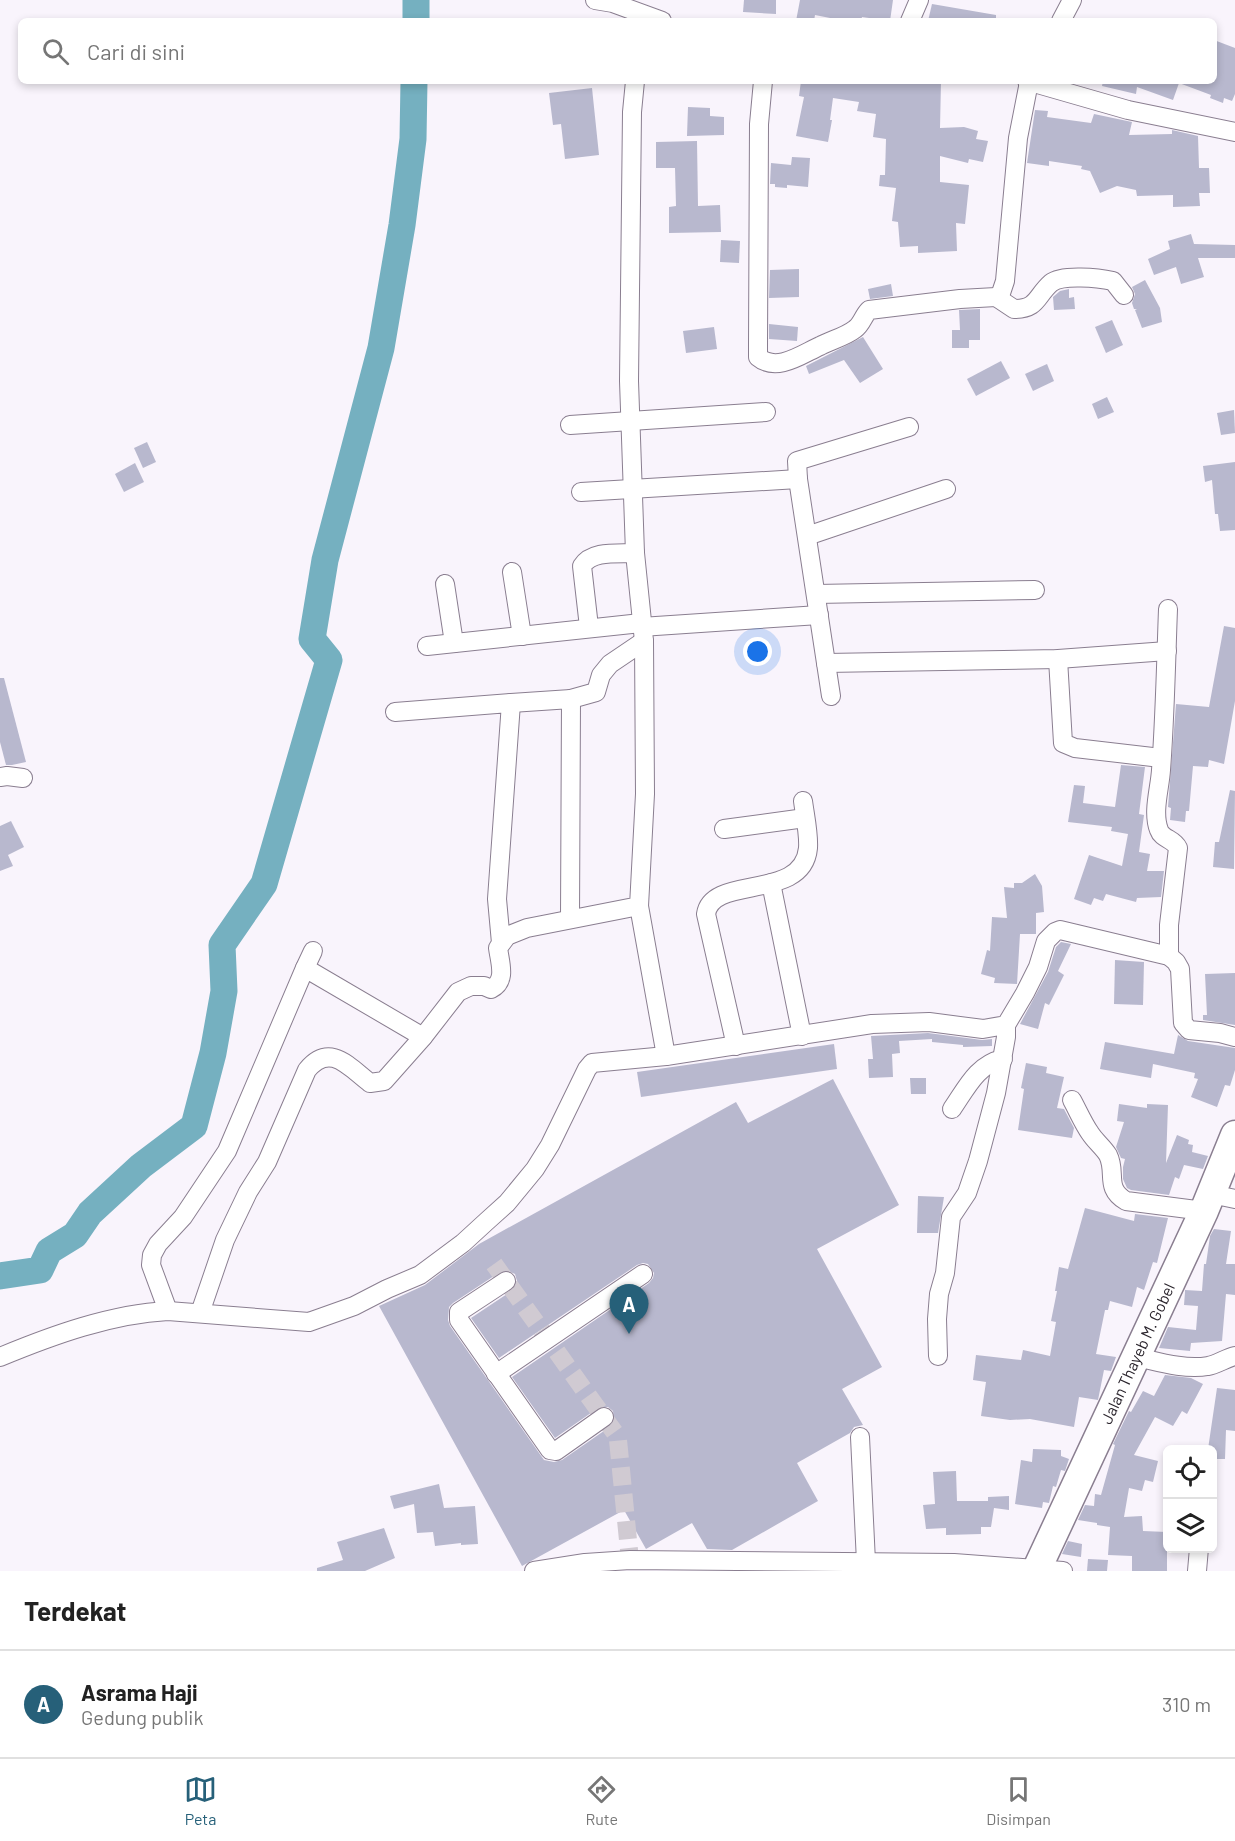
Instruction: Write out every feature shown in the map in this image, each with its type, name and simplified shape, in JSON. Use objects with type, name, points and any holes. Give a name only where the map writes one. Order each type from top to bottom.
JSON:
[{"type":"main road","name":"Jalan Thayeb M. Gobel","points":[[1046,1570],[1137,1358],[1217,1202],[1235,1135]]},
{"type":"street","points":[[595,0],[613,3],[649,18]]},
{"type":"street","points":[[911,18],[919,0]]},
{"type":"street","points":[[1063,18],[1072,0]]},
{"type":"street","points":[[635,84],[632,112],[629,381],[635,553],[642,630],[645,794],[639,906],[666,1056]]},
{"type":"street","points":[[763,84],[759,124],[758,357],[764,362],[797,358],[858,328],[869,310],[960,298],[996,297],[1014,309],[1028,308],[1056,280],[1082,278],[1113,281],[1124,295]]},
{"type":"street","points":[[996,297],[1001,293],[1005,281],[1018,138],[1034,84]]},
{"type":"street","points":[[1042,84],[1128,110],[1235,132]]},
{"type":"street","points":[[570,425],[765,412]]},
{"type":"street","points":[[831,696],[798,480],[797,460],[909,427]]},
{"type":"street","points":[[581,492],[798,480]]},
{"type":"street","points":[[807,536],[946,489]]},
{"type":"street","points":[[589,627],[582,566],[586,560],[595,556],[635,553]]},
{"type":"street","points":[[512,572],[522,636]]},
{"type":"street","points":[[446,584],[454,643]]},
{"type":"street","points":[[816,594],[1035,590]]},
{"type":"street","points":[[1168,609],[1157,823],[1161,834],[1176,843],[1178,848],[1169,925],[1169,956]]},
{"type":"street","points":[[427,646],[589,627],[642,630],[819,615]]},
{"type":"street","points":[[395,712],[571,699],[596,692],[601,675],[642,630]]},
{"type":"street","points":[[826,663],[1058,659],[1167,651]]},
{"type":"street","points":[[1058,659],[1064,743],[1074,748],[1161,758]]},
{"type":"street","points":[[570,919],[571,699]]},
{"type":"street","points":[[501,943],[496,899],[511,703]]},
{"type":"street","points":[[0,777],[23,778]]},
{"type":"street","points":[[724,829],[804,810],[808,849],[803,864],[793,876],[717,897],[707,907],[706,914],[736,1046]]},
{"type":"street","points":[[771,883],[802,1036]]},
{"type":"street","points":[[200,1313],[225,1240],[248,1192],[267,1162],[307,1070],[317,1060],[330,1056],[338,1059],[370,1083],[380,1083],[393,1073],[458,992],[471,986],[484,986],[491,989],[495,987],[502,975],[498,948],[514,932],[639,906]]},
{"type":"street","points":[[938,1356],[939,1294],[945,1272],[951,1217],[967,1193],[978,1161],[1003,1059],[1006,1025],[1038,967],[1046,941],[1058,931],[1169,956],[1180,969],[1185,1028],[1235,1037]]},
{"type":"street","points":[[168,1311],[151,1265],[152,1255],[158,1244],[183,1217],[227,1150],[313,951]]},
{"type":"street","points":[[305,968],[423,1037]]},
{"type":"street","points":[[0,1357],[36,1342],[81,1328],[142,1314],[168,1311],[309,1322],[354,1306],[420,1275],[463,1243],[507,1203],[535,1169],[550,1145],[589,1066],[600,1062],[632,1061],[872,1024],[929,1022],[983,1029],[1006,1025]]},
{"type":"street","points":[[952,1109],[985,1065],[1003,1059]]},
{"type":"street","points":[[1072,1100],[1087,1130],[1109,1157],[1112,1184],[1120,1198],[1126,1201],[1217,1202]]},
{"type":"street","points":[[496,1374],[643,1274]]},
{"type":"street","points":[[506,1281],[459,1314],[463,1326],[549,1450],[556,1450],[604,1417]]},
{"type":"street","points":[[1137,1358],[1209,1366],[1222,1359],[1235,1356]]},
{"type":"street","points":[[860,1437],[866,1562]]},
{"type":"street","points":[[1197,1571],[1199,1553]]},
{"type":"street","points":[[534,1571],[585,1563],[630,1560],[712,1566],[866,1562],[954,1563],[1046,1570]]},
{"type":"building","points":[[744,0],[776,0],[776,14],[743,12]]},
{"type":"building","points":[[800,0],[893,0],[890,18],[830,18],[815,15],[814,18],[797,18]]},
{"type":"building","points":[[932,4],[996,15],[996,18],[929,18]]},
{"type":"building","points":[[1217,41],[1235,48],[1235,94],[1232,101],[1224,98],[1223,103],[1210,98],[1211,95],[1182,84],[1217,84]]},
{"type":"building","points":[[801,84],[941,84],[940,128],[964,127],[978,131],[976,139],[988,141],[983,162],[969,159],[968,163],[940,156],[940,182],[969,185],[965,224],[956,223],[957,251],[918,253],[918,246],[900,247],[898,222],[892,221],[896,188],[879,186],[880,175],[885,175],[886,139],[873,137],[876,114],[857,111],[859,102],[833,98],[828,142],[796,136],[804,97],[799,96]]},
{"type":"building","points":[[1102,84],[1179,84],[1173,100],[1137,87],[1136,94],[1102,86]]},
{"type":"building","points":[[592,88],[599,155],[565,159],[561,124],[553,125],[549,93]]},
{"type":"building","points":[[688,107],[710,108],[710,116],[724,117],[724,135],[687,136]]},
{"type":"building","points":[[1035,110],[1048,111],[1047,117],[1091,123],[1094,114],[1132,122],[1129,135],[1172,134],[1172,130],[1198,136],[1199,168],[1209,168],[1210,193],[1199,193],[1200,206],[1173,207],[1173,195],[1137,196],[1136,190],[1117,186],[1100,193],[1090,171],[1081,169],[1082,166],[1049,161],[1049,166],[1027,163]]},
{"type":"building","points":[[697,141],[698,206],[720,205],[721,232],[669,233],[669,207],[676,206],[675,168],[656,168],[656,142]]},
{"type":"building","points":[[792,157],[810,158],[808,187],[787,185],[787,188],[770,184],[771,163],[791,165]]},
{"type":"building","points":[[1191,234],[1194,244],[1235,245],[1235,258],[1198,258],[1204,277],[1181,284],[1176,267],[1154,275],[1148,259],[1170,249],[1168,241]]},
{"type":"building","points":[[721,240],[740,241],[739,263],[720,262]]},
{"type":"building","points":[[799,269],[799,297],[769,298],[770,270]]},
{"type":"building","points":[[1145,280],[1160,308],[1162,322],[1142,328],[1135,310],[1137,309],[1134,309],[1132,303],[1135,294],[1132,287]]},
{"type":"building","points":[[891,284],[893,296],[870,299],[868,289]]},
{"type":"building","points":[[1069,289],[1069,298],[1074,297],[1075,309],[1054,310],[1053,297],[1060,291]]},
{"type":"building","points":[[980,309],[980,340],[969,340],[969,348],[952,348],[952,330],[960,330],[959,310]]},
{"type":"building","points":[[1112,320],[1123,345],[1106,353],[1095,327]]},
{"type":"building","points":[[769,324],[798,327],[797,341],[769,339]]},
{"type":"building","points":[[714,327],[717,349],[686,353],[683,331]]},
{"type":"building","points":[[863,337],[883,369],[860,383],[844,360],[809,374],[806,366]]},
{"type":"building","points":[[1001,361],[1010,378],[976,396],[967,379]]},
{"type":"building","points":[[1047,364],[1054,381],[1033,391],[1025,374]]},
{"type":"building","points":[[1107,397],[1114,412],[1098,419],[1092,404]]},
{"type":"building","points":[[1234,410],[1235,433],[1221,435],[1217,413]]},
{"type":"building","points":[[147,442],[156,462],[143,468],[134,448]]},
{"type":"building","points":[[1235,462],[1235,530],[1220,531],[1218,514],[1215,514],[1212,480],[1205,482],[1203,466]]},
{"type":"building","points":[[135,463],[144,482],[124,492],[115,474]]},
{"type":"building","points":[[1224,626],[1235,628],[1235,701],[1224,764],[1209,760],[1208,767],[1193,766],[1189,811],[1186,811],[1185,822],[1170,820],[1171,808],[1168,807],[1176,704],[1209,707]]},
{"type":"building","points":[[0,678],[4,678],[26,762],[6,765],[0,742]]},
{"type":"building","points":[[1121,765],[1145,767],[1139,814],[1144,815],[1139,852],[1150,854],[1147,871],[1164,871],[1161,897],[1137,898],[1136,902],[1106,894],[1103,901],[1094,898],[1091,905],[1074,899],[1089,855],[1122,866],[1128,834],[1111,831],[1112,827],[1068,822],[1074,785],[1085,786],[1083,803],[1115,807]]},
{"type":"building","points":[[1230,790],[1235,791],[1234,869],[1213,867],[1215,842],[1219,842]]},
{"type":"building","points":[[11,821],[24,847],[8,855],[13,866],[0,871],[0,826]]},
{"type":"building","points":[[1035,874],[1042,886],[1044,912],[1036,913],[1036,934],[1020,934],[1017,984],[994,983],[995,978],[981,974],[987,950],[990,951],[992,917],[1007,918],[1004,887],[1014,888],[1014,883],[1022,883]]},
{"type":"building","points":[[1061,942],[1071,944],[1058,971],[1064,975],[1049,1005],[1045,1003],[1038,1029],[1020,1024],[1048,972],[1056,947]]},
{"type":"building","points":[[1115,960],[1144,962],[1143,1005],[1114,1004]]},
{"type":"building","points":[[1235,973],[1235,1025],[1203,1020],[1203,1015],[1207,1015],[1205,974]]},
{"type":"building","points":[[928,1033],[982,1040],[992,1039],[992,1046],[963,1047],[963,1045],[932,1042],[932,1039],[899,1041],[900,1053],[892,1054],[893,1077],[869,1078],[868,1059],[873,1059],[871,1036]]},
{"type":"building","points":[[1178,1035],[1188,1041],[1235,1048],[1235,1070],[1230,1086],[1225,1085],[1217,1107],[1191,1097],[1198,1079],[1194,1078],[1195,1073],[1153,1064],[1151,1078],[1100,1069],[1105,1042],[1174,1054]]},
{"type":"building","points":[[834,1044],[837,1069],[641,1097],[637,1072]]},
{"type":"building","points":[[1026,1063],[1047,1067],[1046,1073],[1064,1077],[1057,1108],[1064,1109],[1074,1128],[1072,1138],[1018,1130],[1024,1089],[1021,1088]]},
{"type":"building","points":[[910,1078],[926,1078],[926,1094],[911,1094]]},
{"type":"building","points":[[833,1079],[899,1205],[817,1249],[882,1367],[842,1389],[863,1425],[854,1427],[850,1433],[797,1463],[818,1501],[732,1550],[707,1549],[692,1523],[646,1549],[624,1510],[522,1566],[379,1306],[425,1285],[479,1244],[736,1102],[748,1123]],"holes":[[[648,1264],[654,1273],[649,1283],[512,1377],[555,1438],[598,1408],[608,1407],[613,1411],[614,1421],[611,1426],[562,1460],[554,1462],[544,1460],[450,1326],[449,1307],[500,1272],[506,1270],[515,1274],[517,1281],[513,1290],[471,1318],[499,1358],[637,1265]]]},
{"type":"building","points":[[1119,1104],[1147,1108],[1147,1104],[1168,1105],[1166,1163],[1177,1135],[1189,1140],[1188,1144],[1193,1145],[1192,1152],[1208,1156],[1203,1169],[1184,1165],[1179,1179],[1175,1177],[1169,1195],[1127,1188],[1123,1179],[1125,1159],[1121,1158],[1116,1147],[1124,1122],[1117,1121]]},
{"type":"building","points":[[918,1196],[944,1197],[938,1233],[917,1233]]},
{"type":"building","points":[[1085,1208],[1134,1221],[1135,1214],[1168,1218],[1157,1263],[1153,1262],[1144,1290],[1137,1287],[1132,1307],[1110,1301],[1108,1310],[1105,1310],[1096,1354],[1116,1357],[1111,1371],[1104,1370],[1098,1400],[1079,1397],[1074,1427],[1030,1419],[1010,1420],[981,1416],[986,1382],[973,1380],[976,1355],[1021,1360],[1023,1350],[1050,1356],[1056,1322],[1051,1321],[1059,1267],[1068,1269]]},
{"type":"building","points":[[1214,1229],[1231,1231],[1226,1264],[1235,1264],[1235,1295],[1226,1294],[1222,1341],[1191,1343],[1190,1351],[1159,1348],[1168,1327],[1196,1330],[1198,1306],[1184,1305],[1185,1290],[1202,1291],[1204,1264],[1206,1264],[1210,1236]]},
{"type":"building","points":[[1165,1375],[1191,1378],[1203,1384],[1187,1414],[1182,1411],[1173,1426],[1155,1417],[1134,1455],[1158,1461],[1153,1482],[1145,1480],[1142,1491],[1129,1488],[1124,1517],[1142,1516],[1143,1531],[1163,1532],[1163,1553],[1167,1553],[1167,1571],[1132,1571],[1132,1556],[1108,1555],[1110,1527],[1078,1520],[1085,1505],[1094,1506],[1095,1494],[1101,1495],[1115,1445],[1113,1444],[1129,1411],[1131,1412],[1143,1391],[1154,1396]]},
{"type":"building","points":[[1217,1388],[1235,1390],[1235,1431],[1226,1430],[1225,1459],[1217,1459],[1217,1445],[1209,1445]]},
{"type":"building","points":[[1033,1449],[1061,1450],[1061,1456],[1069,1459],[1065,1471],[1061,1470],[1056,1487],[1053,1486],[1049,1503],[1043,1502],[1042,1508],[1015,1504],[1021,1460],[1032,1462]]},
{"type":"building","points":[[956,1471],[957,1501],[988,1501],[988,1497],[1009,1496],[1009,1510],[994,1508],[991,1527],[981,1527],[981,1534],[946,1535],[946,1528],[926,1529],[923,1505],[935,1504],[933,1472]]},
{"type":"building","points":[[439,1484],[444,1508],[475,1506],[478,1544],[435,1546],[433,1532],[417,1533],[414,1504],[394,1509],[390,1496]]},
{"type":"building","points":[[384,1528],[395,1558],[365,1571],[317,1571],[317,1568],[343,1560],[337,1542]]},
{"type":"building","points":[[1068,1541],[1082,1544],[1081,1557],[1062,1554]]},
{"type":"building","points":[[1088,1559],[1108,1560],[1107,1571],[1087,1571]]},
{"type":"waterway","points":[[416,0],[416,18]]},
{"type":"waterway","points":[[0,1276],[40,1270],[49,1251],[75,1235],[90,1213],[141,1166],[194,1126],[213,1053],[224,991],[222,945],[264,884],[329,660],[312,639],[325,560],[381,348],[402,225],[413,139],[414,84]]},
{"type":"tunnel","points":[[494,1264],[615,1433],[618,1440],[630,1560]]},
{"type":"place","name":"Asrama Haji","points":[[629,1334]]}]
